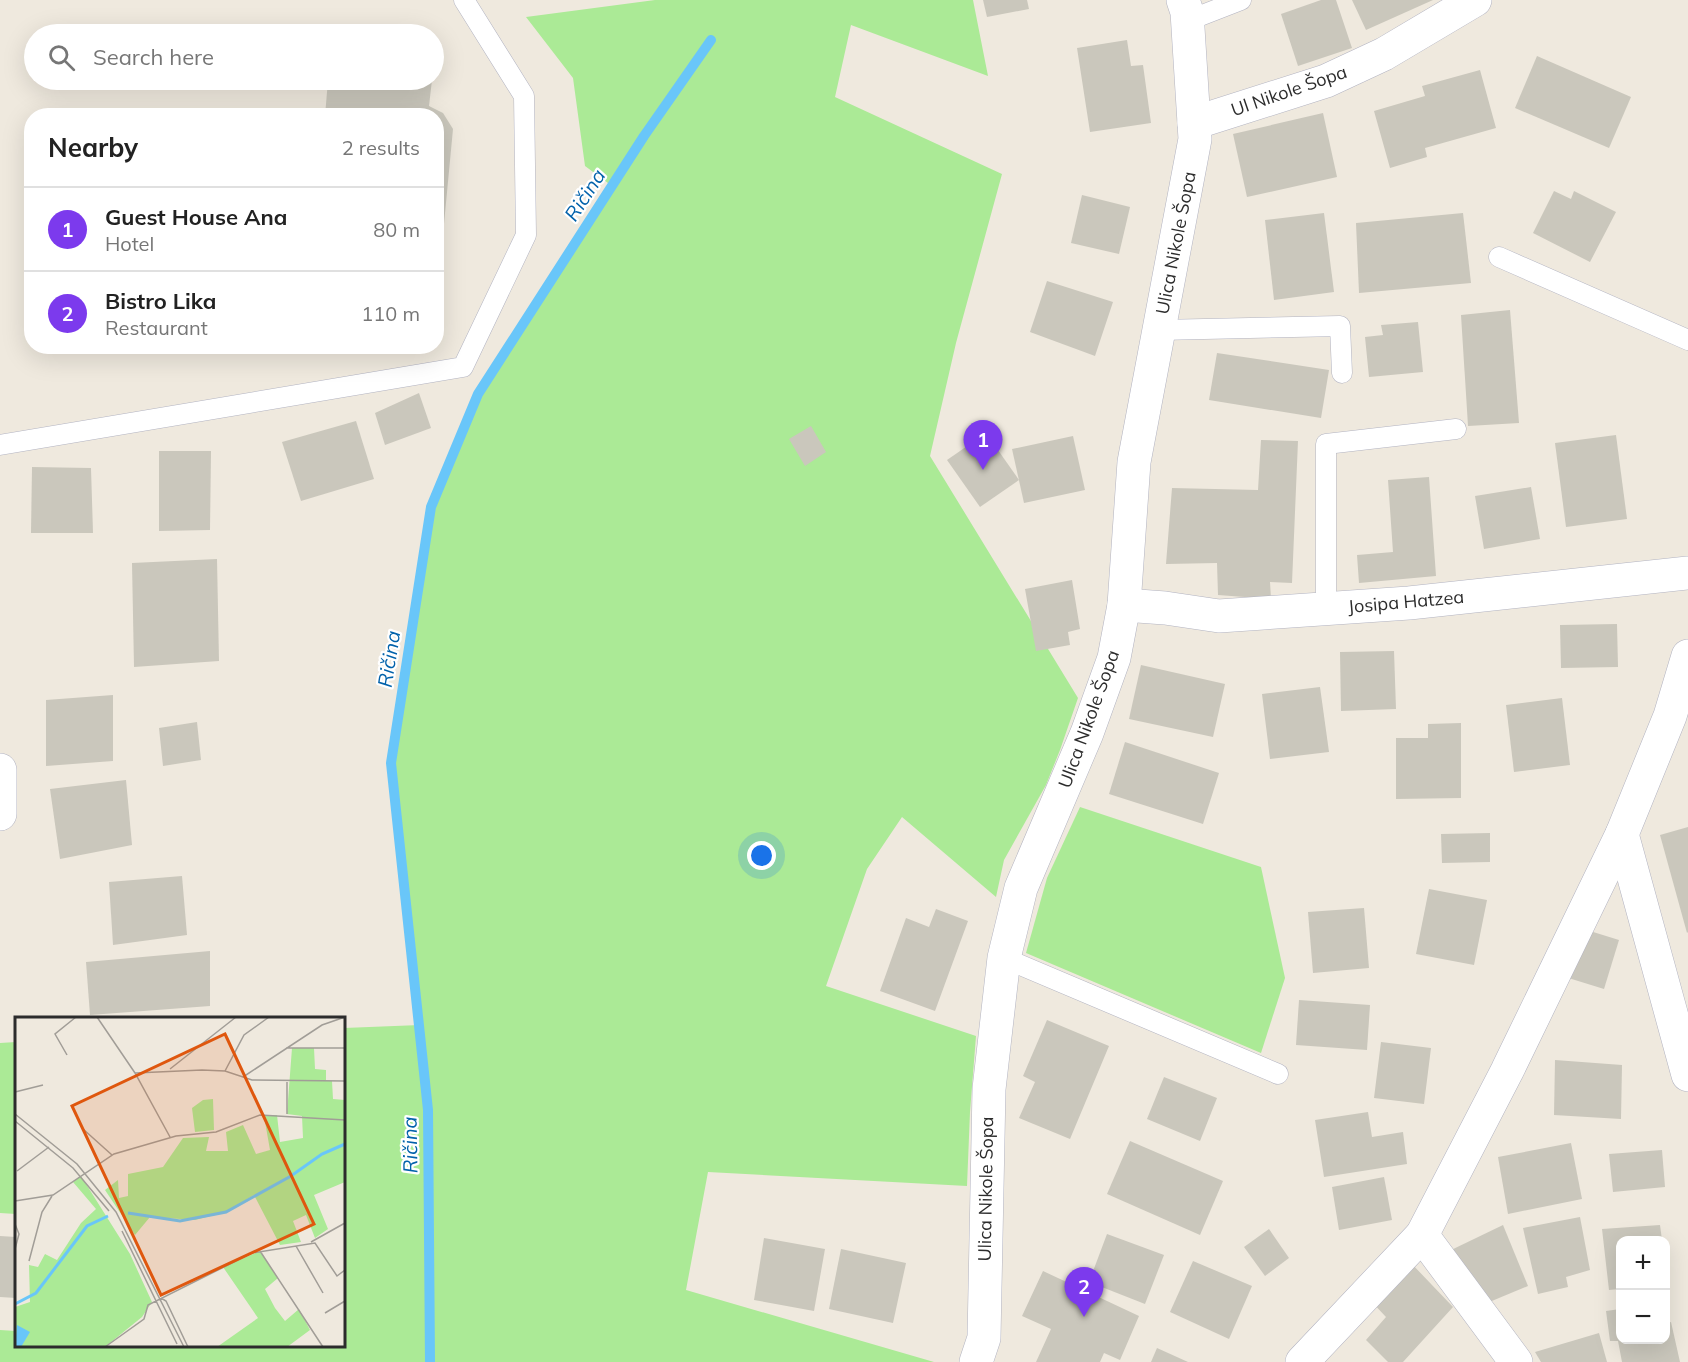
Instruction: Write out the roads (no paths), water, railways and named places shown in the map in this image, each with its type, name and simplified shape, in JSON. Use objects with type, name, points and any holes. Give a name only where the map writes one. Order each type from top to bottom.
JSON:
[{"type":"street","name":"Ul Nikole Šopa","points":[[1194,123],[1326,81],[1384,54],[1463,3]]},
{"type":"street","name":"Ulica Nikole Šopa","points":[[976,1362],[984,1338],[989,1089],[1004,958],[1021,888],[1087,733],[1114,658],[1124,605],[1134,462],[1195,139],[1185,5]]},
{"type":"street","name":"Josipa Hatzea","points":[[1124,605],[1220,616],[1409,603],[1688,573]]},
{"type":"street","points":[[1313,1357],[1422,1235],[1507,1071],[1622,834],[1670,716],[1688,656]]},
{"type":"street","points":[[0,770],[0,814]]},
{"type":"street","points":[[1622,834],[1688,1075]]},
{"type":"street","points":[[1422,1235],[1516,1362]]},
{"type":"lane","points":[[0,446],[463,367],[526,235],[524,96],[464,0]]},
{"type":"lane","points":[[1185,5],[1241,0]]},
{"type":"lane","points":[[1499,257],[1688,340]]},
{"type":"lane","points":[[1159,330],[1340,326],[1342,374]]},
{"type":"lane","points":[[1326,609],[1326,444],[1456,429]]},
{"type":"lane","points":[[1004,958],[1278,1074]]},
{"type":"waterway","name":"Ričina","points":[[430,1362],[428,1110],[391,763],[431,507],[478,394],[644,136],[711,40]]},
{"type":"place","name":"Guest House Ana","points":[[983,470]]},
{"type":"place","name":"Bistro Lika","points":[[1084,1317]]}]
